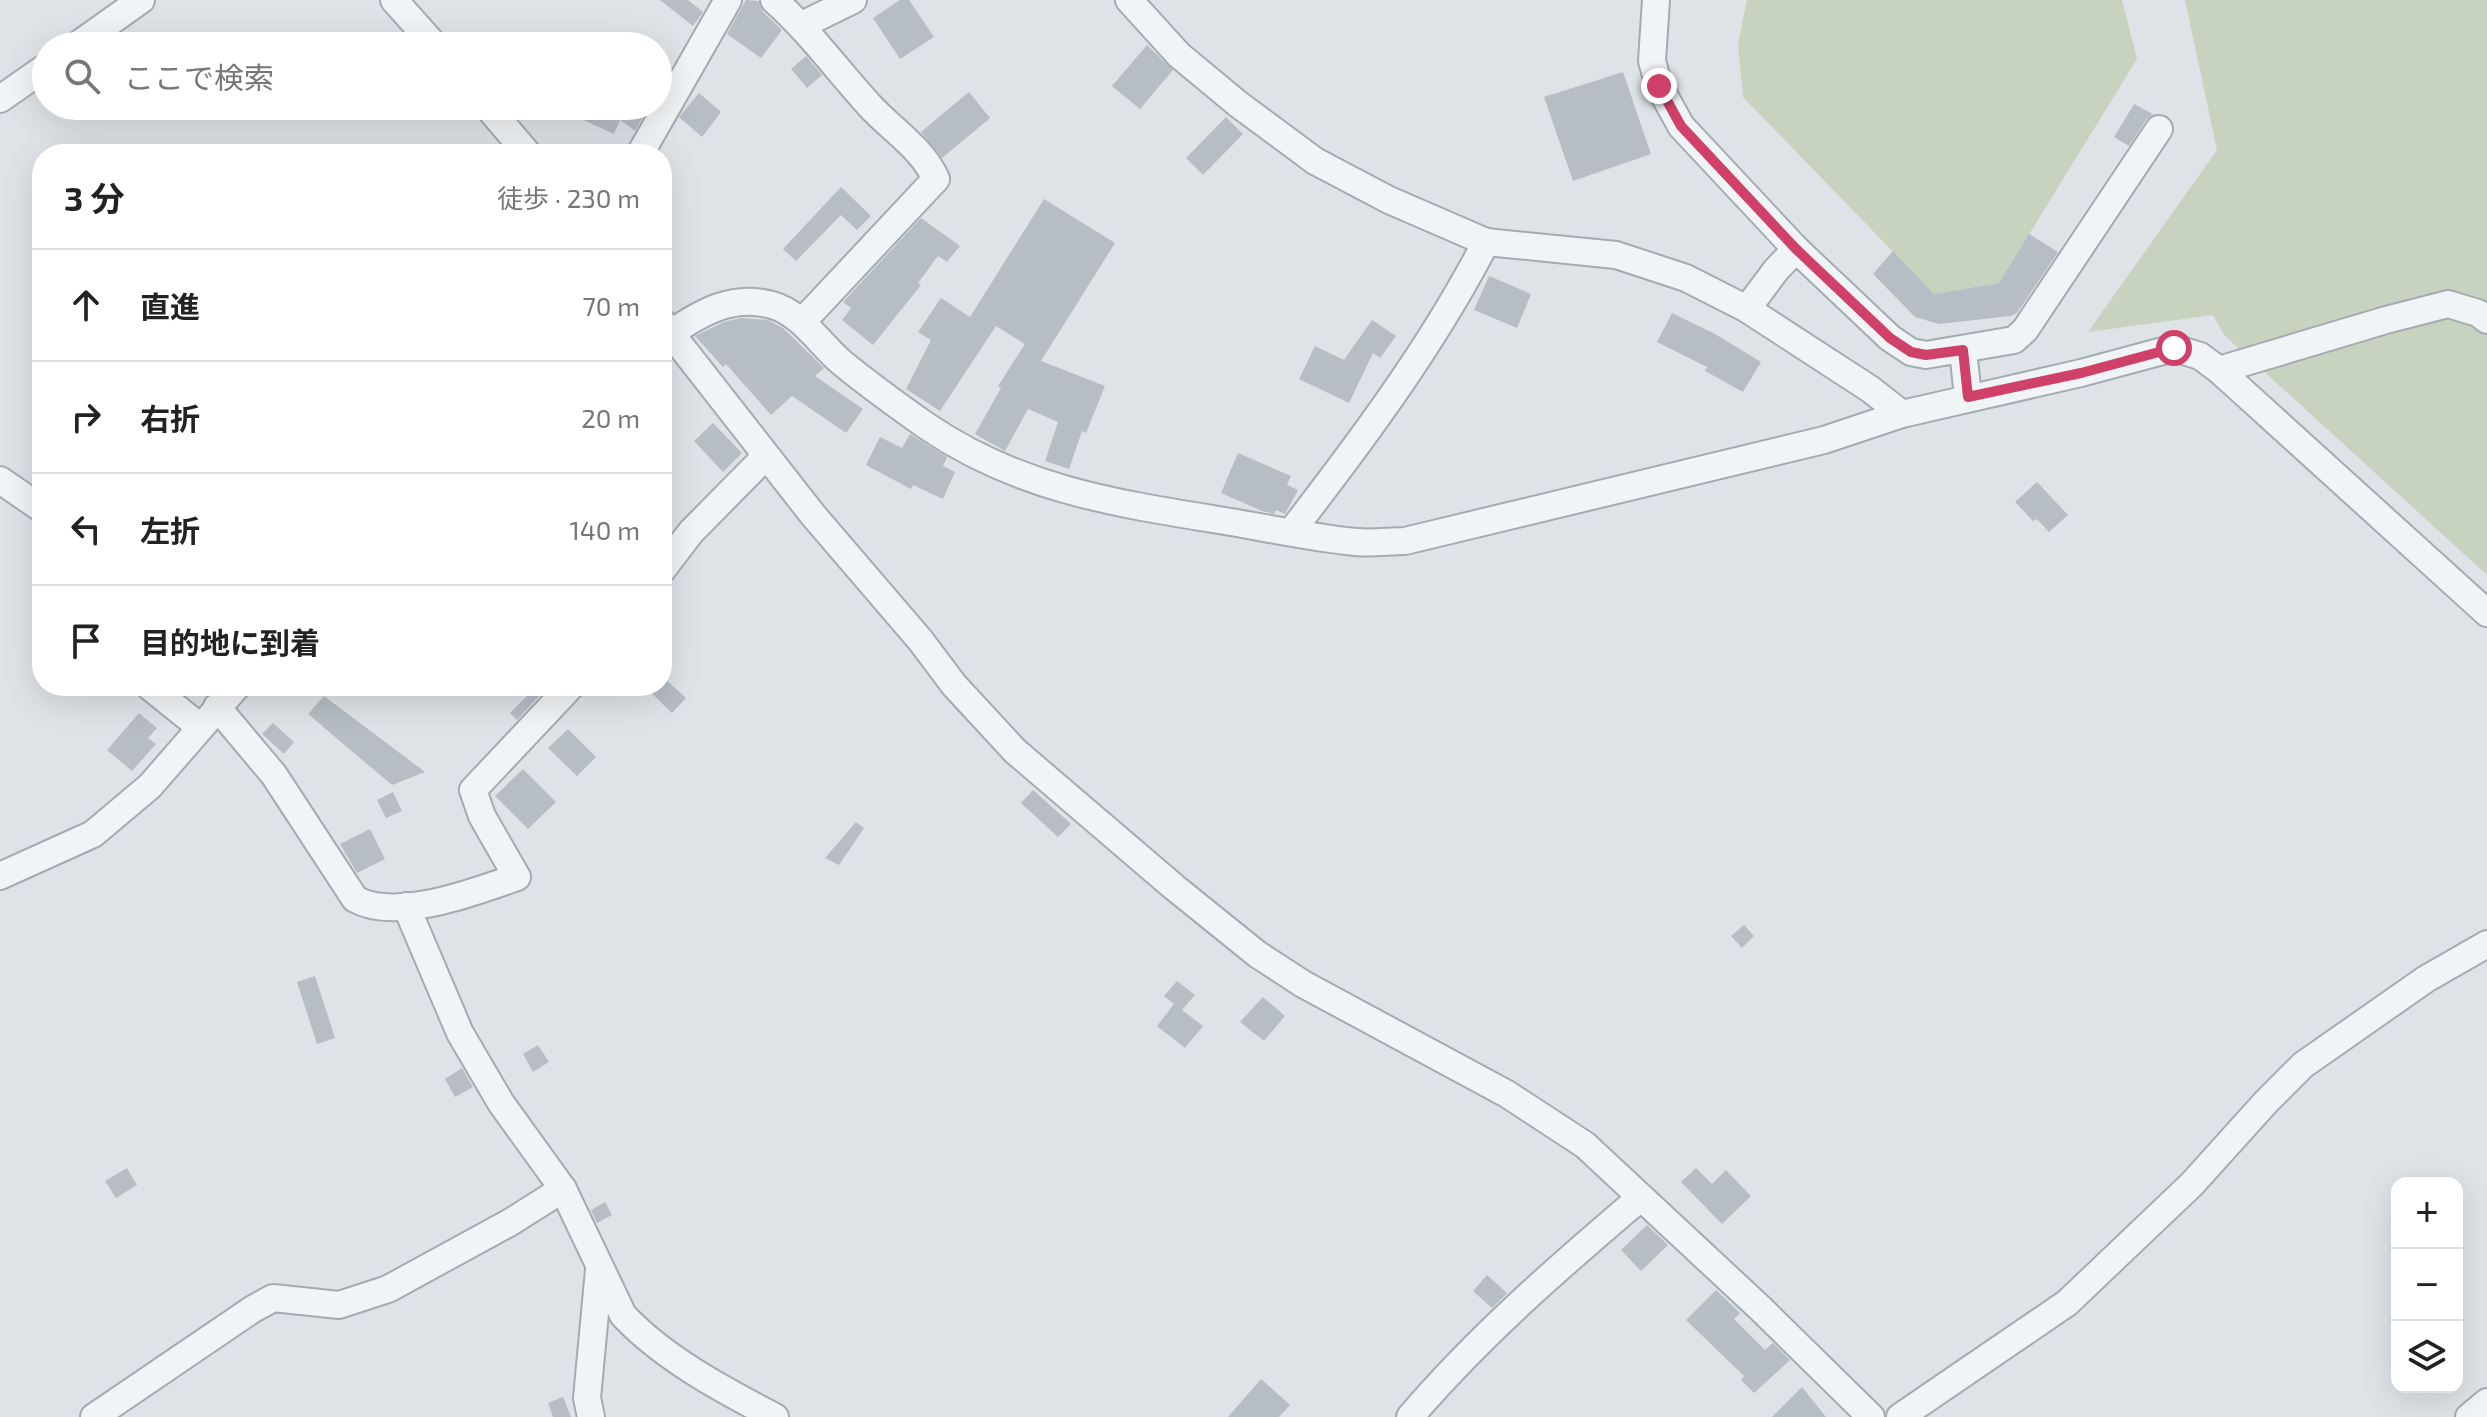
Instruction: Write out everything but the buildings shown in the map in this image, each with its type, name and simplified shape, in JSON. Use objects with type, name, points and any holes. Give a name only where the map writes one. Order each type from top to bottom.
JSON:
[{"type":"street","points":[[96,32],[141,0]]},
{"type":"street","points":[[394,0],[423,32]]},
{"type":"street","points":[[672,98],[728,0]]},
{"type":"street","points":[[774,0],[802,25],[871,107],[928,162],[936,179],[802,322]]},
{"type":"street","points":[[802,25],[853,0]]},
{"type":"street","points":[[1129,0],[1179,55],[1315,161],[1389,200],[1486,242],[1616,255],[1686,278],[1747,309],[1870,389],[1902,414]]},
{"type":"street","points":[[1647,2],[1652,61],[1659,86],[1681,126],[1796,249],[1890,338],[1911,352],[1926,355],[2014,340],[2025,330],[2159,129]]},
{"type":"street","points":[[0,99],[32,77]]},
{"type":"street","points":[[499,120],[519,144]]},
{"type":"street","points":[[646,144],[659,120]]},
{"type":"street","points":[[1291,532],[1361,441],[1465,283],[1486,242]]},
{"type":"street","points":[[1747,309],[1796,249]]},
{"type":"street","points":[[672,326],[734,301],[773,305],[802,322],[838,360],[890,401],[959,447],[1008,472],[1115,503],[1359,543],[1405,541],[1824,440],[1902,414],[2174,348],[2200,356],[2219,370],[2487,613]]},
{"type":"street","points":[[2219,370],[2448,304],[2478,313],[2487,320]]},
{"type":"street","points":[[672,334],[766,456],[921,641],[954,685],[1015,751],[1257,954],[1303,984],[1507,1094],[1585,1145],[1760,1308],[1871,1417]]},
{"type":"street","points":[[1963,350],[1968,397]]},
{"type":"street","points":[[672,557],[691,532],[766,456]]},
{"type":"street","points":[[0,480],[32,502]]},
{"type":"street","points":[[161,696],[200,727]]},
{"type":"street","points":[[0,876],[93,834],[150,786],[227,696]]},
{"type":"street","points":[[217,707],[274,775],[355,899],[367,905],[406,906],[463,896],[517,877],[482,816],[473,790],[555,696]]},
{"type":"street","points":[[406,906],[460,1033],[501,1103],[563,1189],[623,1315],[636,1330],[718,1387],[775,1417]]},
{"type":"street","points":[[1900,1417],[2067,1303],[2192,1184],[2303,1065],[2426,979],[2487,944]]},
{"type":"street","points":[[94,1417],[273,1298],[339,1305],[388,1289],[509,1223],[563,1189]]},
{"type":"street","points":[[1410,1417],[1441,1381],[1531,1292],[1640,1198]]},
{"type":"street","points":[[591,1417],[587,1398],[599,1269]]},
{"type":"street","points":[[2469,1417],[2487,1402]]},
{"type":"green space","points":[[1747,0],[2122,0],[2137,59],[1999,283],[1934,294],[1743,97],[1738,44]]},
{"type":"green space","points":[[2185,0],[2487,0],[2487,575],[2224,335],[2213,315],[2088,332],[2217,150]]},
{"type":"route","points":[[1659,86],[1681,126],[1796,249],[1890,338],[1911,352],[1926,355],[1963,350],[1968,397],[2081,373],[2174,348]]}]
